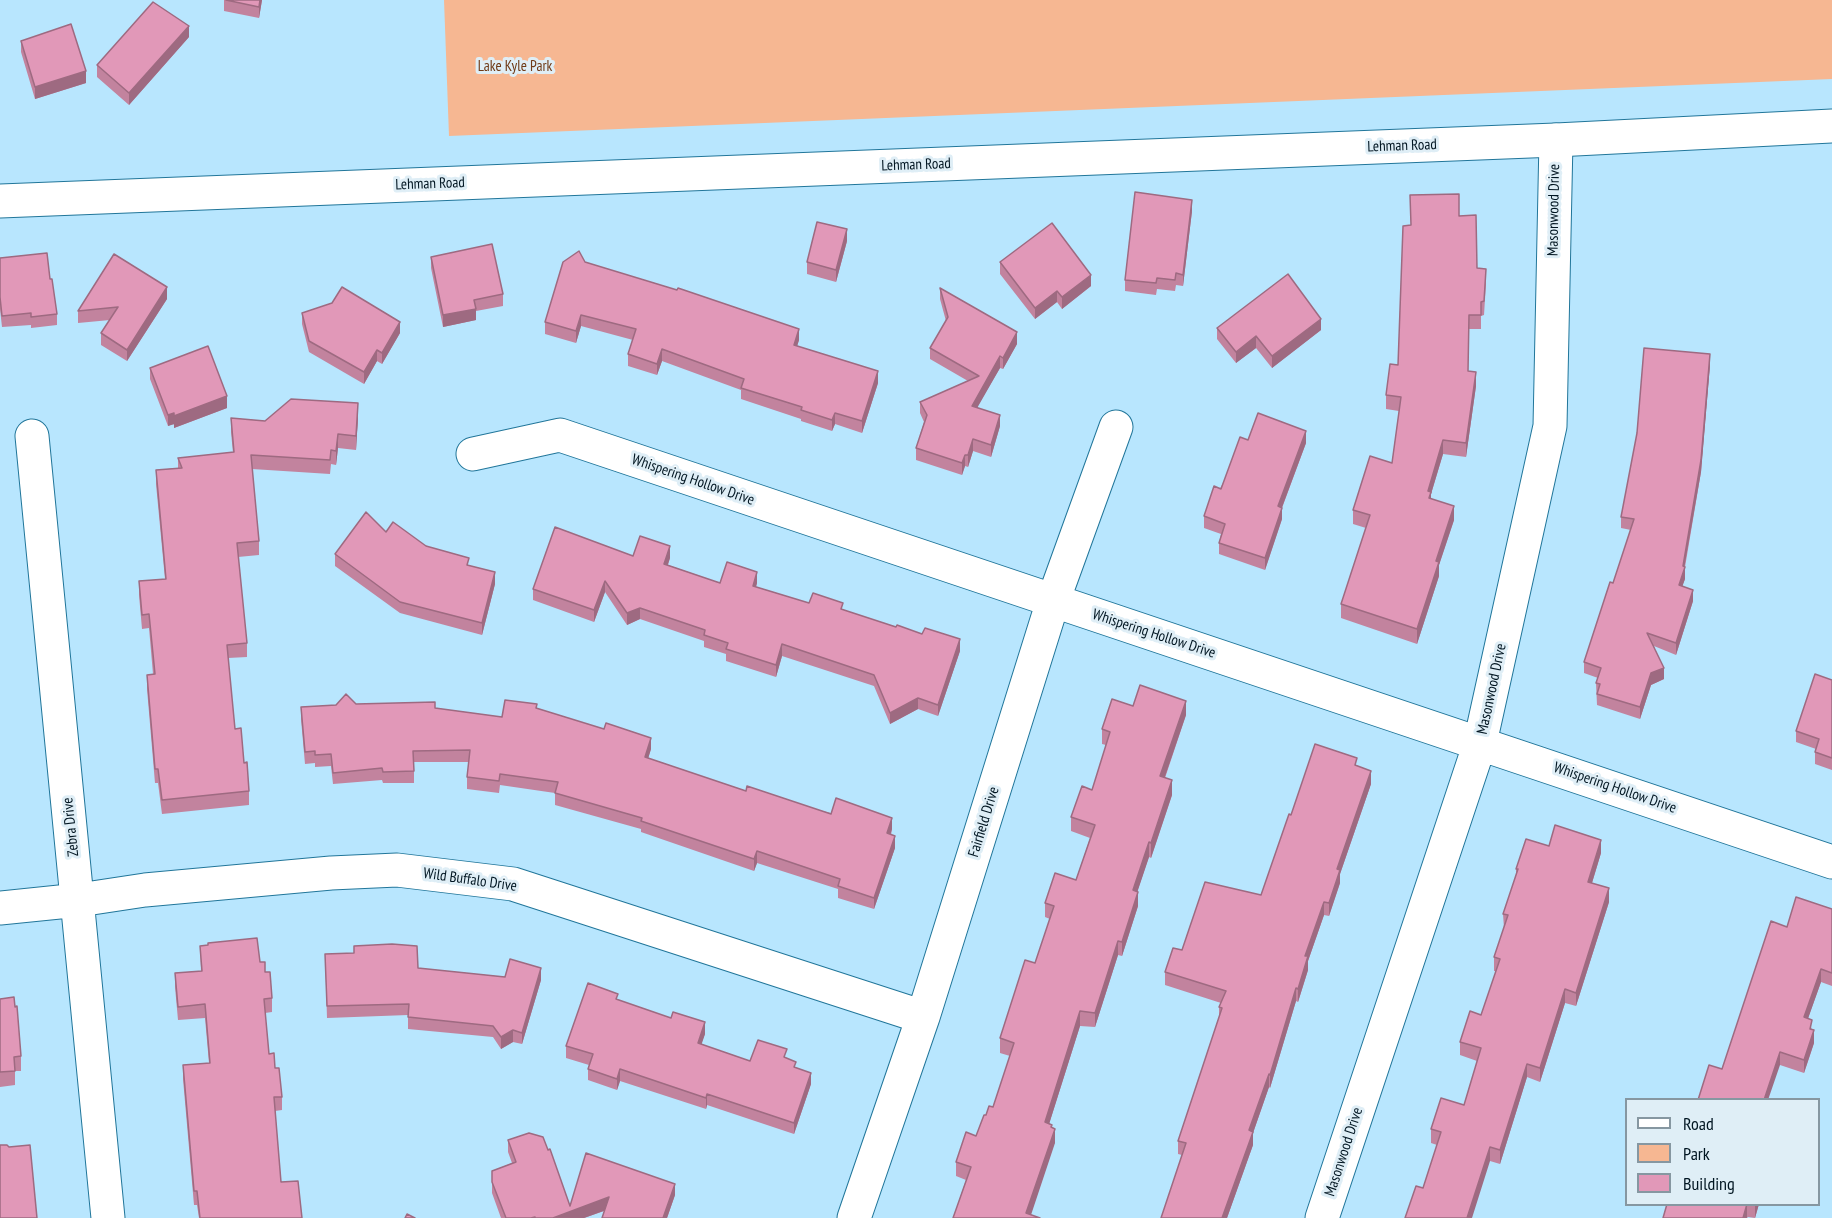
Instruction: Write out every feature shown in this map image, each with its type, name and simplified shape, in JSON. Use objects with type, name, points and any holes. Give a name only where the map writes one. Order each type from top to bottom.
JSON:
[{"type":"street","name":"Lehman Road","points":[[0,201],[1556,140],[1832,126]]},
{"type":"street","name":"Masonwood Drive","points":[[1323,1218],[1480,743],[1550,426],[1556,140]]},
{"type":"street","name":"Fairfield Drive","points":[[854,1218],[923,1017],[1053,601],[1116,427]]},
{"type":"street","name":"Whispering Hollow Drive","points":[[473,454],[560,435],[1832,862]]},
{"type":"street","name":"Zebra Drive","points":[[32,436],[79,900],[108,1218]]},
{"type":"street","name":"Wild Buffalo Drive","points":[[0,908],[145,890],[331,873],[396,870],[513,884],[923,1017]]},
{"type":"green space","name":"Lake Kyle Park","points":[[444,0],[1832,0],[1832,79],[449,136]]},
{"type":"building","points":[[226,0],[260,0],[259,7]]},
{"type":"building","points":[[153,2],[189,26],[129,93],[97,65]]},
{"type":"building","points":[[71,24],[86,71],[35,87],[21,41]]},
{"type":"building","points":[[1135,192],[1192,200],[1183,275],[1176,273],[1175,280],[1157,278],[1156,283],[1125,280]]},
{"type":"building","points":[[1459,194],[1459,216],[1476,215],[1477,268],[1486,269],[1484,301],[1481,302],[1481,315],[1469,315],[1468,371],[1476,372],[1466,443],[1443,440],[1428,491],[1431,492],[1429,498],[1454,506],[1417,629],[1341,604],[1370,515],[1353,510],[1370,456],[1392,463],[1401,397],[1386,395],[1390,364],[1398,365],[1403,226],[1411,225],[1410,195]]},
{"type":"building","points":[[817,222],[847,229],[836,270],[807,262]]},
{"type":"building","points":[[1052,223],[1091,275],[1062,297],[1057,291],[1035,308],[1000,262]]},
{"type":"building","points":[[492,244],[503,294],[474,300],[476,309],[443,315],[431,257]]},
{"type":"building","points":[[579,251],[585,262],[677,290],[678,288],[799,329],[794,345],[878,371],[862,421],[835,413],[832,420],[801,410],[802,407],[741,388],[744,379],[662,349],[657,364],[628,354],[636,329],[581,315],[576,331],[545,322],[563,262]]},
{"type":"building","points":[[47,253],[57,314],[31,317],[31,313],[2,316],[0,258]]},
{"type":"building","points":[[114,254],[167,287],[127,350],[101,333],[118,307],[78,311]]},
{"type":"building","points":[[1288,274],[1321,319],[1272,356],[1256,336],[1236,352],[1217,328]]},
{"type":"building","points":[[342,287],[400,322],[382,353],[377,350],[364,372],[309,341],[302,313],[332,303]]},
{"type":"building","points":[[940,288],[1017,332],[1003,358],[1000,356],[972,406],[1000,415],[991,445],[973,439],[968,455],[965,455],[962,463],[916,448],[927,415],[920,402],[979,376],[930,348],[948,317]]},
{"type":"building","points":[[208,346],[227,396],[174,416],[174,413],[168,415],[150,368]]},
{"type":"building","points":[[1644,348],[1710,354],[1701,460],[1683,566],[1685,567],[1679,585],[1693,590],[1676,643],[1647,633],[1664,668],[1651,673],[1640,707],[1597,694],[1600,684],[1596,683],[1601,668],[1584,662],[1610,582],[1613,583],[1634,519],[1621,517],[1637,433]]},
{"type":"building","points":[[291,399],[358,403],[356,436],[338,434],[336,451],[331,450],[330,460],[251,455],[259,541],[237,543],[247,643],[227,645],[235,729],[241,728],[249,791],[162,800],[158,769],[155,769],[147,675],[155,674],[149,614],[142,615],[139,581],[166,579],[156,470],[182,468],[178,458],[234,452],[231,418],[265,421]]},
{"type":"building","points":[[1258,413],[1306,431],[1278,506],[1282,508],[1265,558],[1219,543],[1225,524],[1204,516],[1214,486],[1221,489],[1240,437],[1248,440]]},
{"type":"building","points":[[366,512],[386,532],[393,522],[426,546],[469,558],[467,565],[495,572],[482,623],[400,602],[335,554]]},
{"type":"building","points":[[555,527],[633,556],[640,536],[670,546],[664,564],[720,583],[727,562],[757,572],[753,586],[809,603],[813,593],[843,603],[841,609],[896,627],[897,625],[922,634],[925,628],[960,639],[938,705],[918,698],[890,713],[874,675],[782,644],[776,665],[726,649],[728,643],[704,635],[705,630],[640,608],[627,613],[605,581],[594,610],[533,589]]},
{"type":"building","points":[[1815,674],[1832,680],[1832,758],[1815,752],[1819,739],[1796,731]]},
{"type":"building","points":[[1140,685],[1186,701],[1160,776],[1172,780],[1133,890],[1138,892],[1122,942],[1118,941],[1095,1013],[1080,1011],[1045,1122],[1055,1129],[1026,1213],[1040,1218],[953,1218],[971,1167],[956,1162],[966,1132],[976,1136],[989,1106],[993,1107],[1014,1043],[1000,1038],[1025,960],[1035,963],[1054,906],[1045,903],[1055,873],[1076,880],[1095,825],[1071,817],[1082,786],[1092,790],[1110,732],[1102,729],[1112,699],[1133,706]]},
{"type":"building","points":[[346,694],[356,704],[435,702],[435,708],[502,717],[505,700],[537,704],[536,708],[604,729],[606,723],[651,738],[645,757],[746,791],[747,786],[831,814],[836,798],[892,818],[887,833],[895,836],[874,898],[838,886],[840,879],[757,851],[754,859],[641,821],[642,818],[555,793],[558,782],[500,774],[499,781],[467,777],[470,750],[413,751],[414,771],[383,772],[382,768],[333,773],[331,754],[315,755],[315,751],[305,752],[301,707],[336,705]]},
{"type":"building","points":[[1315,744],[1357,758],[1355,765],[1371,771],[1337,869],[1340,870],[1329,903],[1324,902],[1305,956],[1308,956],[1298,989],[1296,988],[1270,1075],[1249,1130],[1253,1132],[1222,1218],[1161,1218],[1186,1143],[1178,1141],[1226,991],[1165,972],[1173,948],[1182,950],[1205,882],[1261,895]]},
{"type":"building","points":[[1555,825],[1601,840],[1588,882],[1609,888],[1576,993],[1565,989],[1540,1068],[1527,1064],[1500,1150],[1490,1147],[1467,1218],[1405,1218],[1416,1186],[1423,1188],[1441,1132],[1431,1129],[1441,1098],[1464,1105],[1481,1048],[1460,1042],[1470,1011],[1481,1015],[1500,959],[1494,957],[1508,915],[1503,914],[1526,839],[1549,846]]},
{"type":"building","points":[[1796,897],[1832,909],[1832,973],[1821,969],[1804,1017],[1812,1020],[1810,1029],[1814,1030],[1804,1060],[1780,1052],[1765,1098],[1699,1098],[1709,1065],[1722,1069],[1771,921],[1787,927]]},
{"type":"building","points":[[257,938],[260,962],[265,962],[265,972],[270,972],[272,998],[264,999],[269,1054],[274,1053],[275,1068],[279,1068],[282,1097],[274,1097],[281,1182],[298,1181],[302,1218],[200,1218],[197,1191],[194,1191],[183,1065],[210,1063],[205,1004],[178,1007],[175,973],[202,971],[200,946],[208,945],[208,943]]},
{"type":"building","points":[[392,944],[417,946],[418,968],[505,977],[510,959],[541,968],[522,1033],[513,1030],[501,1037],[493,1026],[408,1017],[409,1004],[327,1006],[325,954],[354,953],[354,946]]},
{"type":"building","points":[[588,983],[618,994],[616,999],[671,1018],[673,1012],[705,1022],[698,1043],[750,1061],[758,1040],[787,1049],[784,1057],[796,1062],[794,1067],[811,1073],[794,1123],[707,1094],[706,1098],[620,1069],[617,1079],[588,1069],[593,1054],[566,1046]]},
{"type":"building","points":[[14,997],[15,1007],[17,1006],[21,1056],[14,1057],[15,1071],[0,1072],[0,999]]},
{"type":"building","points":[[529,1133],[543,1137],[548,1150],[550,1149],[570,1206],[586,1153],[675,1184],[663,1218],[602,1218],[609,1197],[553,1218],[506,1218],[492,1182],[492,1171],[516,1162],[508,1140]]},
{"type":"building","points":[[0,1145],[9,1147],[30,1145],[37,1218],[0,1218]]},
{"type":"building","points":[[1666,1206],[1746,1206],[1743,1218],[1663,1218]]}]
